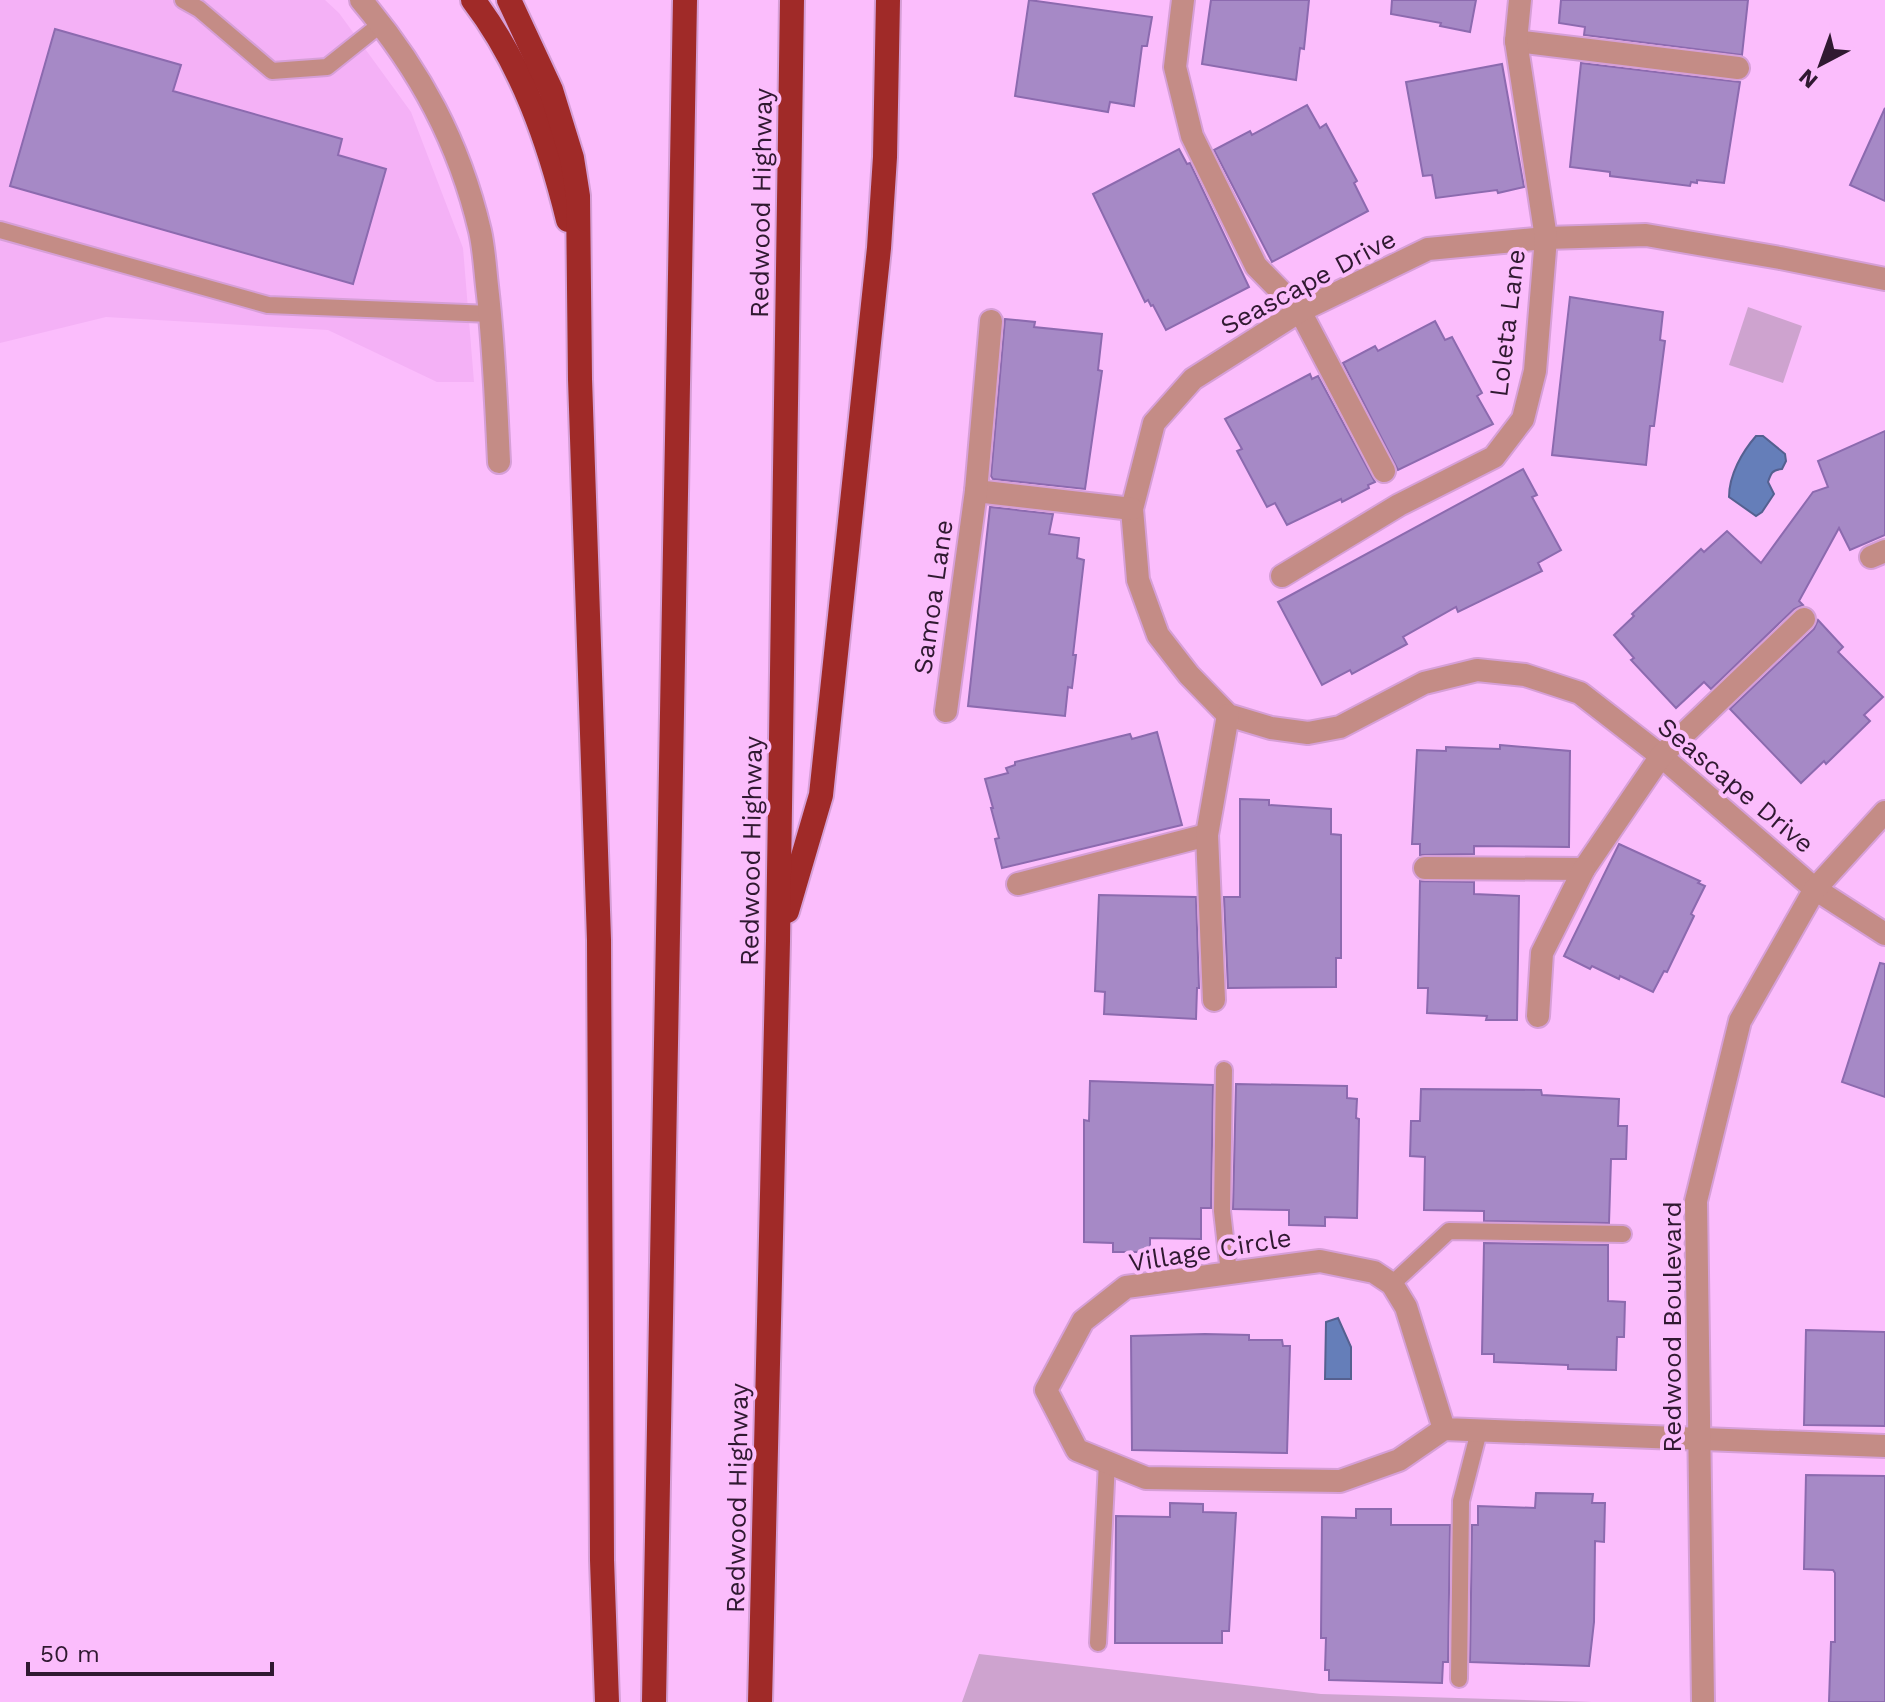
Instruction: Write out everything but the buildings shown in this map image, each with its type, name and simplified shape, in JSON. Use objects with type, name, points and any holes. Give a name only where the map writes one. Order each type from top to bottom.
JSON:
[{"type":"highway","points":[[473,0],[516,70],[543,133],[578,269]]},
{"type":"highway","points":[[509,0],[551,90],[572,158],[580,230],[578,269],[599,940],[602,1544],[607,1702]]},
{"type":"highway","points":[[654,1702],[685,0]]},
{"type":"highway","name":"Redwood Highway","points":[[760,1702],[778,941],[792,0]]},
{"type":"highway","points":[[778,941],[821,795],[879,248],[885,157],[888,0]]},
{"type":"street","points":[[361,0],[381,24],[437,108],[463,172],[481,233],[491,314],[499,462]]},
{"type":"street","points":[[1183,0],[1175,67],[1192,136],[1256,266],[1300,311],[1384,471]]},
{"type":"street","name":"Loleta Lane","points":[[1282,576],[1399,505],[1494,457],[1523,419],[1532,383],[1546,238],[1516,41],[1520,0]]},
{"type":"street","points":[[1516,41],[1738,68]]},
{"type":"street","name":"Seascape Drive","points":[[1885,279],[1646,235],[1546,238],[1428,249],[1300,311],[1193,379],[1154,423],[1132,509],[1138,580],[1158,635],[1189,675],[1228,715],[1271,728],[1308,733],[1340,727],[1424,683],[1477,670],[1525,675],[1580,693],[1661,756],[1815,889],[1885,934]]},
{"type":"street","name":"Samoa Lane","points":[[946,711],[976,491],[991,321]]},
{"type":"street","name":"Samoa Lane","points":[[976,491],[1132,509]]},
{"type":"street","points":[[1538,1016],[1542,953],[1584,869],[1661,756],[1804,619]]},
{"type":"street","points":[[1214,1000],[1207,835],[1228,715]]},
{"type":"street","name":"Redwood Boulevard","points":[[1703,1702],[1696,1201],[1740,1021],[1815,889],[1885,812]]},
{"type":"street","points":[[1018,884],[1207,835]]},
{"type":"street","points":[[1425,868],[1584,869]]},
{"type":"street","name":"Village Circle","points":[[1392,1284],[1374,1272],[1320,1261],[1126,1287],[1083,1321],[1046,1390],[1077,1450],[1146,1478],[1340,1481],[1399,1460],[1444,1429]]},
{"type":"street","points":[[1392,1284],[1406,1307],[1444,1429],[1885,1446]]},
{"type":"lane","points":[[183,0],[199,9],[272,71],[327,67],[381,24]]},
{"type":"lane","points":[[0,230],[268,305],[491,314]]},
{"type":"lane","points":[[1224,1070],[1222,1211],[1229,1273]]},
{"type":"lane","points":[[1392,1284],[1449,1231],[1623,1234]]},
{"type":"lane","points":[[1459,1679],[1461,1501],[1479,1431]]},
{"type":"lane","points":[[1098,1643],[1107,1462]]},
{"type":"shaded area","points":[[0,0],[325,0],[339,13],[411,112],[463,248],[474,382],[437,382],[328,330],[106,317],[0,343]]},
{"type":"shaded area","points":[[1748,307],[1802,326],[1783,383],[1729,365]]},
{"type":"shaded area","points":[[979,1654],[1321,1694],[1592,1702],[962,1702]]},
{"type":"water","points":[[1756,436],[1763,436],[1785,454],[1786,461],[1782,469],[1771,474],[1768,482],[1774,494],[1756,516],[1729,497],[1737,464]]},
{"type":"water","points":[[1338,1318],[1351,1347],[1351,1379],[1325,1379],[1326,1322]]}]
